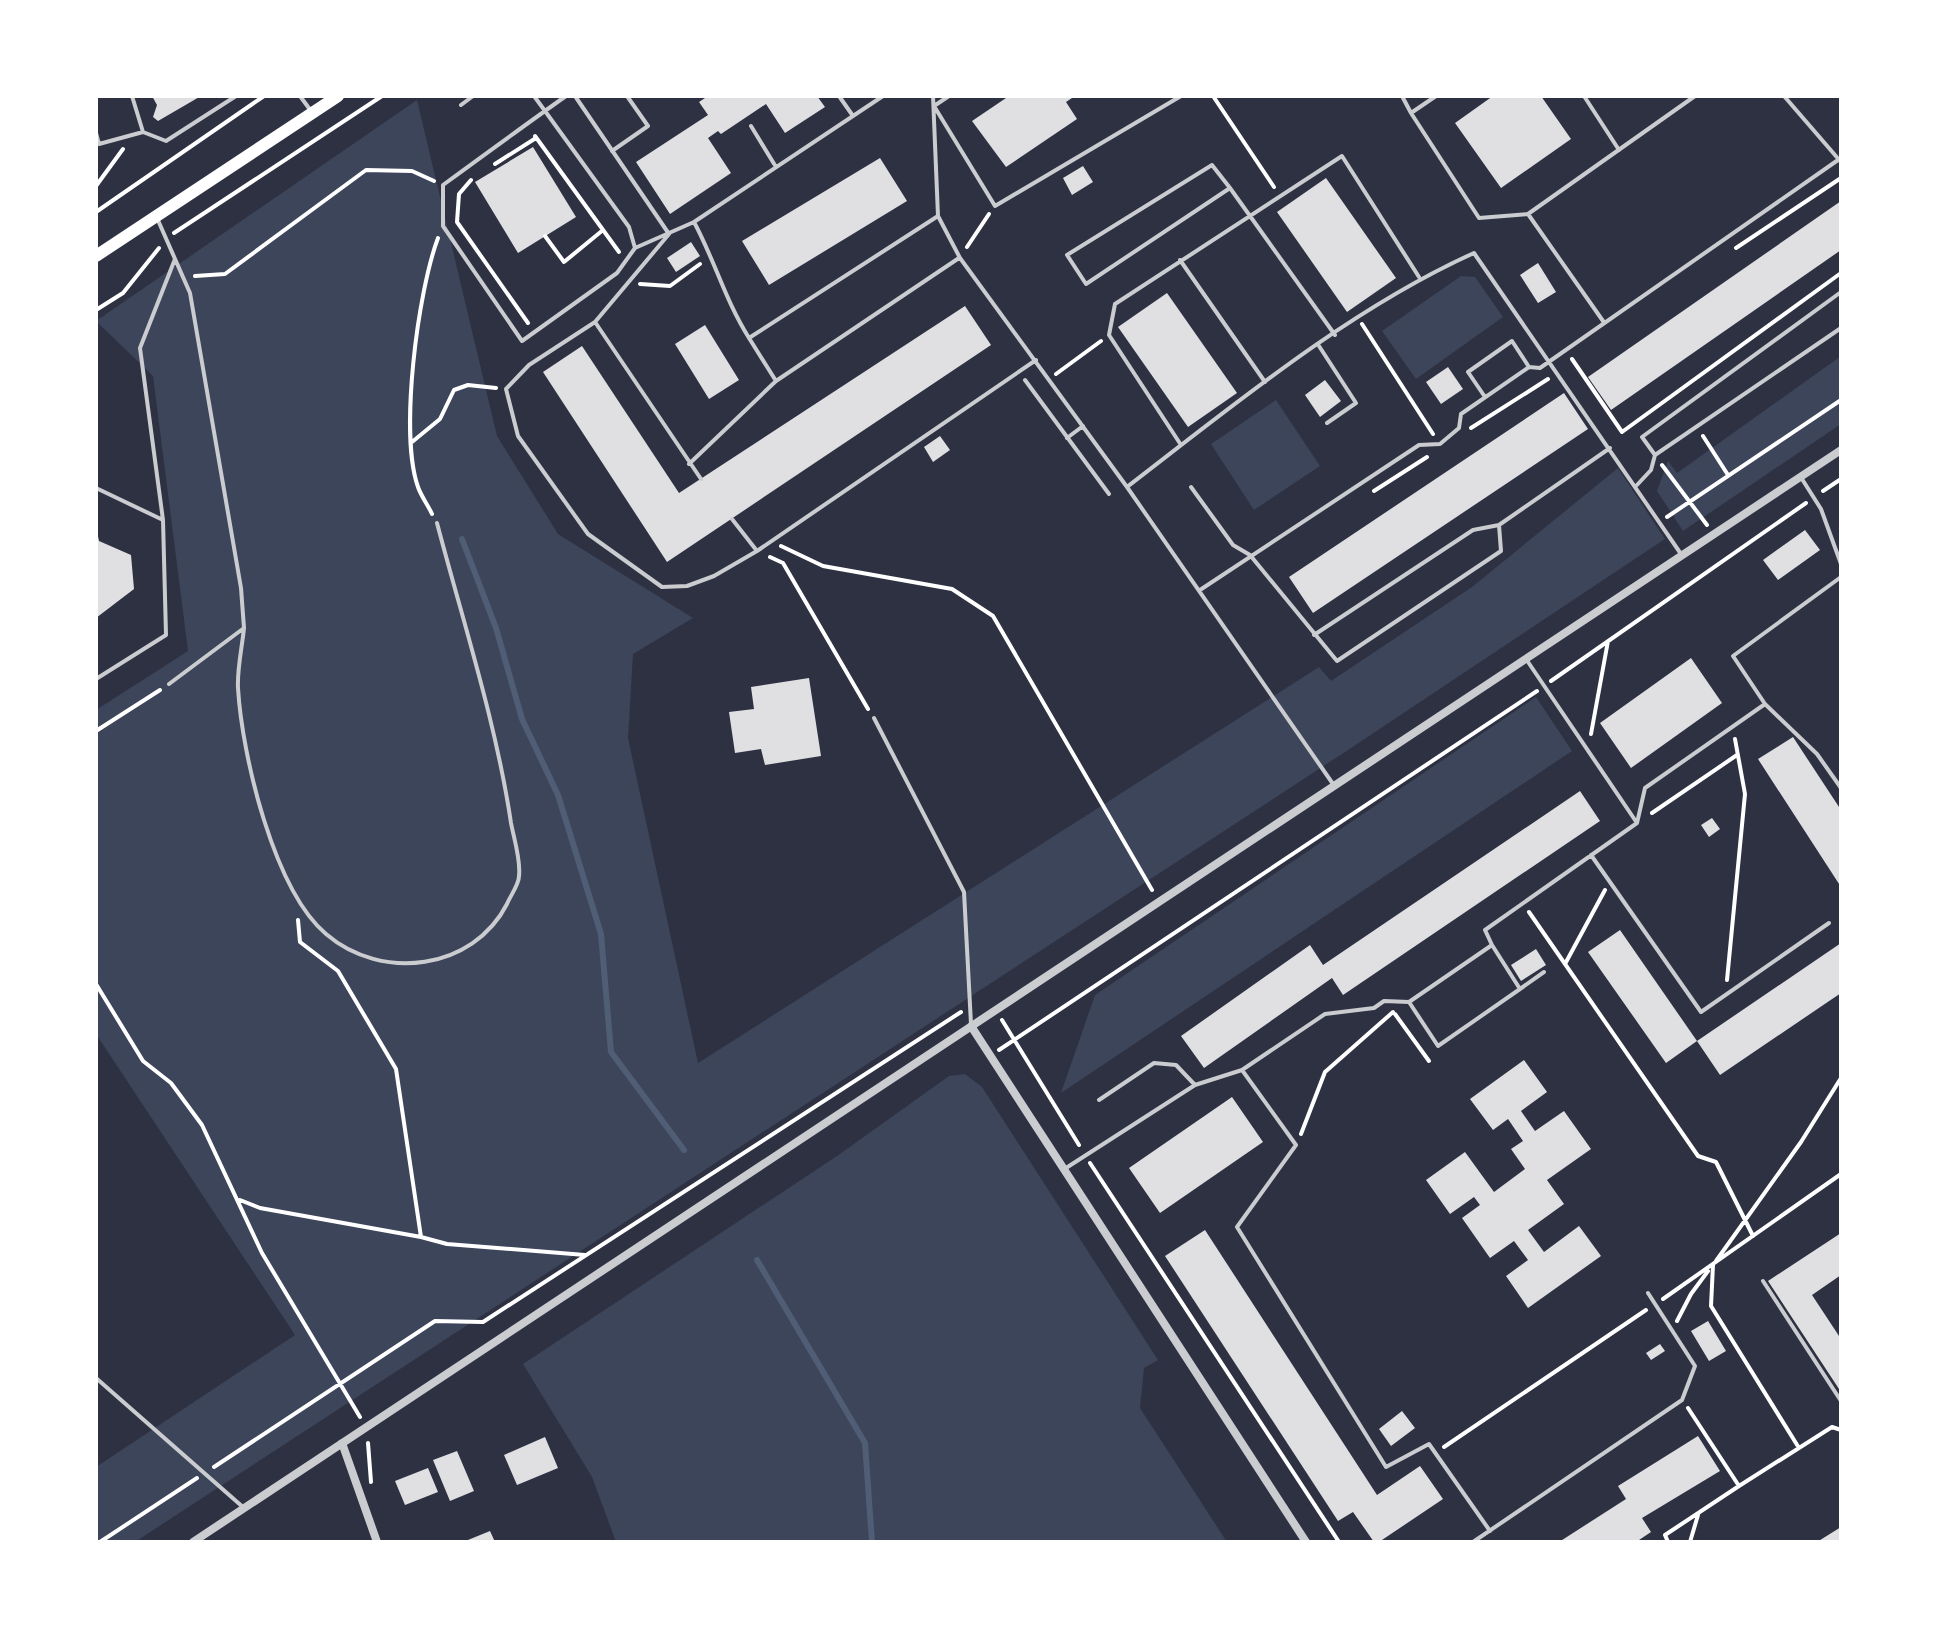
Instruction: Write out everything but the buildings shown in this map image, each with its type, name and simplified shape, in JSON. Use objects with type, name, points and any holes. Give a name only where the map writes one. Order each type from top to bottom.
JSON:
[{"type":"main road","points":[[96,256],[338,96]]},
{"type":"street","points":[[193,1542],[1841,450]]},
{"type":"street","points":[[971,1026],[1306,1542]]},
{"type":"street","points":[[342,1443],[377,1542]]},
{"type":"lane","points":[[132,96],[143,132]]},
{"type":"lane","points":[[96,133],[99,144],[143,132],[166,141],[236,96]]},
{"type":"lane","points":[[300,96],[313,113]]},
{"type":"lane","points":[[461,105],[473,96]]},
{"type":"lane","points":[[534,96],[629,227],[635,248]]},
{"type":"lane","points":[[566,96],[443,185],[443,226],[522,341],[617,273],[635,248],[694,222],[883,96]]},
{"type":"lane","points":[[575,96],[669,234]]},
{"type":"lane","points":[[612,151],[648,126],[627,96]]},
{"type":"lane","points":[[839,96],[853,116]]},
{"type":"lane","points":[[933,96],[938,216],[960,258],[1127,487],[1333,784]]},
{"type":"lane","points":[[934,106],[949,96]]},
{"type":"lane","points":[[934,106],[995,206],[1181,96]]},
{"type":"lane","points":[[1402,96],[1479,218],[1528,214],[1695,96]]},
{"type":"lane","points":[[1411,113],[1436,96]]},
{"type":"lane","points":[[1584,96],[1619,150]]},
{"type":"lane","points":[[1200,590],[1419,445],[1440,444],[1459,428],[1461,414],[1529,367],[1540,368],[1603,321],[1839,161],[1784,96]]},
{"type":"lane","points":[[751,126],[776,167]]},
{"type":"lane","points":[[1181,445],[1109,335],[1115,304],[1342,156],[1419,278]]},
{"type":"lane","points":[[1230,188],[1086,284],[1067,255],[1212,165],[1230,188],[1335,335]]},
{"type":"lane","points":[[1528,214],[1603,321]]},
{"type":"lane","points":[[156,216],[168,237],[190,293],[241,588],[244,628],[238,686],[248,762],[283,874],[296,897],[326,934],[359,955],[392,964],[450,958],[480,940],[499,918],[519,878],[506,787],[437,523]]},
{"type":"lane","points":[[749,338],[938,216]]},
{"type":"lane","points":[[694,222],[712,256],[727,303],[776,381]]},
{"type":"lane","points":[[669,234],[595,322],[529,365],[506,389],[518,436],[588,534],[662,587],[687,586],[714,576],[757,551],[1036,360]]},
{"type":"lane","points":[[1127,487],[1265,382],[1419,278],[1474,253],[1637,485],[1682,556]]},
{"type":"lane","points":[[689,464],[776,381],[960,258]]},
{"type":"lane","points":[[96,679],[166,635],[163,520],[140,348],[175,259]]},
{"type":"lane","points":[[1180,260],[1265,382]]},
{"type":"lane","points":[[1655,455],[1642,437],[1841,292]]},
{"type":"lane","points":[[595,322],[701,479]]},
{"type":"lane","points":[[1637,485],[1651,470],[1655,455],[1841,328]]},
{"type":"lane","points":[[1485,397],[1468,372],[1512,341],[1529,367]]},
{"type":"lane","points":[[1319,346],[1356,403],[1327,423]]},
{"type":"lane","points":[[1025,380],[1109,494]]},
{"type":"lane","points":[[1067,438],[1083,426]]},
{"type":"lane","points":[[1314,635],[1473,530],[1499,525],[1610,448]]},
{"type":"lane","points":[[1800,477],[1814,497],[1841,564]]},
{"type":"lane","points":[[1191,487],[1233,545],[1250,555],[1337,661],[1501,551],[1499,525]]},
{"type":"lane","points":[[96,488],[163,520]]},
{"type":"lane","points":[[732,519],[757,551]]},
{"type":"lane","points":[[1841,577],[1733,656],[1765,704],[1817,754],[1841,788]]},
{"type":"lane","points":[[169,684],[244,628]]},
{"type":"lane","points":[[1525,659],[1637,823]]},
{"type":"lane","points":[[1520,989],[1485,930],[1637,823],[1645,788],[1765,704]]},
{"type":"lane","points":[[874,718],[964,892],[971,1026]]},
{"type":"lane","points":[[1591,855],[1701,1012],[1829,923]]},
{"type":"lane","points":[[1064,1170],[1195,1085],[1242,1070],[1325,1014],[1374,1008],[1384,1001],[1409,1002],[1492,945]]},
{"type":"lane","points":[[1409,1002],[1438,1046],[1544,972]]},
{"type":"lane","points":[[1099,1100],[1154,1063],[1176,1065],[1195,1085]]},
{"type":"lane","points":[[1242,1070],[1296,1145],[1237,1227],[1386,1467],[1429,1444],[1490,1531]]},
{"type":"lane","points":[[1763,1281],[1841,1401]]},
{"type":"lane","points":[[1473,1542],[1682,1400],[1695,1366],[1648,1293]]},
{"type":"lane","points":[[96,1378],[244,1508]]},
{"type":"path","points":[[96,212],[264,96]]},
{"type":"path","points":[[96,310],[123,293],[168,237],[382,96]]},
{"type":"path","points":[[1213,96],[1280,196]]},
{"type":"path","points":[[526,125],[626,261]]},
{"type":"path","points":[[96,186],[133,135]]},
{"type":"path","points":[[491,167],[536,138]]},
{"type":"path","points":[[183,277],[225,274],[366,170],[412,171],[443,185]]},
{"type":"path","points":[[481,173],[459,194],[457,222],[528,323]]},
{"type":"path","points":[[1725,255],[1841,178]]},
{"type":"path","points":[[960,258],[995,206]]},
{"type":"path","points":[[437,523],[417,485],[411,442],[413,353],[431,257],[443,226]]},
{"type":"path","points":[[545,236],[564,262],[603,230]]},
{"type":"path","points":[[628,284],[670,286],[712,256]]},
{"type":"path","points":[[1584,349],[1571,358],[1622,432],[1841,273]]},
{"type":"path","points":[[1359,319],[1441,448],[1363,498]]},
{"type":"path","points":[[1050,379],[1109,335]]},
{"type":"path","points":[[1467,431],[1573,362]]},
{"type":"path","points":[[411,442],[440,419],[454,390],[468,385],[506,389]]},
{"type":"path","points":[[1660,522],[1841,400]]},
{"type":"path","points":[[1698,427],[1728,475]]},
{"type":"path","points":[[1655,455],[1691,500],[1728,557]]},
{"type":"path","points":[[991,1056],[1542,688],[1841,479]]},
{"type":"path","points":[[772,541],[823,566],[952,589],[993,616],[1159,901]]},
{"type":"path","points":[[757,551],[783,563],[874,718]]},
{"type":"path","points":[[1588,754],[1608,641]]},
{"type":"path","points":[[96,731],[169,684]]},
{"type":"path","points":[[1726,994],[1745,794],[1732,727]]},
{"type":"path","points":[[1637,823],[1738,755]]},
{"type":"path","points":[[1565,964],[1610,881]]},
{"type":"path","points":[[296,897],[300,942],[338,971],[396,1069],[421,1237]]},
{"type":"path","points":[[1523,903],[1698,1156],[1716,1162],[1753,1236]]},
{"type":"path","points":[[96,984],[143,1061],[171,1083],[202,1125],[262,1253],[366,1427],[372,1481],[363,1503]]},
{"type":"path","points":[[1384,1001],[1429,1061]]},
{"type":"path","points":[[100,1542],[435,1321],[483,1322],[970,1006]]},
{"type":"path","points":[[996,1009],[1087,1157],[1339,1542]]},
{"type":"path","points":[[1296,1145],[1325,1072],[1395,1014]]},
{"type":"path","points":[[1672,1332],[1691,1294],[1801,1142],[1841,1078]]},
{"type":"path","points":[[1435,1453],[1713,1265],[1841,1174]]},
{"type":"path","points":[[237,1199],[260,1208],[447,1244],[587,1255]]},
{"type":"path","points":[[1713,1265],[1711,1306],[1799,1448]]},
{"type":"path","points":[[1682,1400],[1739,1486]]},
{"type":"path","points":[[1668,1542],[1665,1535],[1739,1486],[1832,1427],[1841,1430]]},
{"type":"path","points":[[1690,1542],[1699,1512]]},
{"type":"shaded area","points":[[417,100],[497,436],[558,534],[693,618],[633,654],[628,738],[698,1063],[1319,667],[1331,681],[1472,587],[1618,468],[1665,539],[1342,754],[135,1542],[96,1542],[96,1467],[295,1335],[96,1034],[96,710],[188,651],[153,376],[96,321]]},
{"type":"shaded area","points":[[1461,276],[1475,277],[1503,317],[1416,379],[1382,331]]},
{"type":"shaded area","points":[[1841,356],[1841,424],[1683,531],[1657,491],[1668,461],[1677,473]]},
{"type":"shaded area","points":[[1276,400],[1320,466],[1254,510],[1211,444]]},
{"type":"shaded area","points":[[1536,697],[1572,751],[1061,1093],[1095,995]]},
{"type":"shaded area","points":[[965,1074],[982,1087],[1158,1360],[1144,1368],[1140,1408],[1227,1542],[616,1542],[592,1477],[523,1364],[837,1156],[949,1076]]},
{"type":"waterway","points":[[462,539],[496,628],[522,719],[558,795],[601,934],[611,1052],[684,1150]]},
{"type":"waterway","points":[[757,1260],[865,1443],[872,1542]]}]
